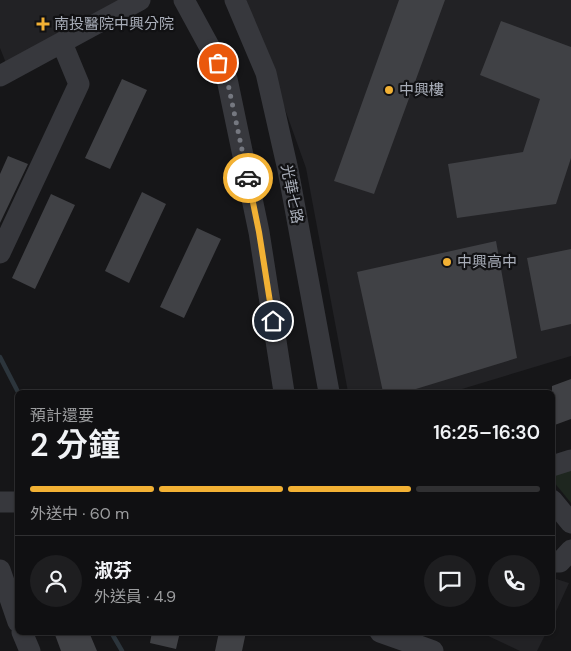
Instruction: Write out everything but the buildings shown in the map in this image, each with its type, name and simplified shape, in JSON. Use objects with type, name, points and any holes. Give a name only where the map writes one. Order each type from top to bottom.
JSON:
[{"type":"street","points":[[0,76],[140,0]]},
{"type":"street","points":[[184,0],[227,79],[259,232],[284,390]]},
{"type":"street","name":"光華七路","points":[[236,0],[266,73],[288,170],[329,390]]},
{"type":"street","points":[[0,253],[79,84],[62,43]]},
{"type":"street","points":[[555,465],[571,460]]},
{"type":"street","points":[[0,502],[15,502]]},
{"type":"street","points":[[555,504],[571,524]]},
{"type":"street","points":[[555,562],[560,562],[571,550]]},
{"type":"street","points":[[0,570],[15,613]]},
{"type":"street","points":[[23,635],[30,651]]},
{"type":"street","points":[[388,635],[432,651]]},
{"type":"shaded area","name":"南投醫院中興分院","points":[[0,0],[133,0],[6,63],[0,48]]},
{"type":"shaded area","name":"中興高中","points":[[246,0],[571,0],[571,356],[459,390],[348,390],[306,168]]},
{"type":"shaded area","points":[[571,468],[571,503],[555,483],[555,472]]},
{"type":"shaded area","points":[[555,579],[569,583],[555,614]]},
{"type":"shaded area","points":[[486,635],[545,635],[537,651],[520,651]]},
{"type":"waterway","points":[[0,357],[17,390]]},
{"type":"waterway","points":[[113,635],[122,651]]},
{"type":"way so far","points":[[218,63],[227,79],[248,178]]},
{"type":"place","name":"南投醫院中興分院","points":[[43,24]]},
{"type":"place","name":"中興樓","points":[[389,90]]},
{"type":"place","name":"中興高中","points":[[447,262]]},
{"type":"route","points":[[248,178],[259,232],[273,321]]}]
